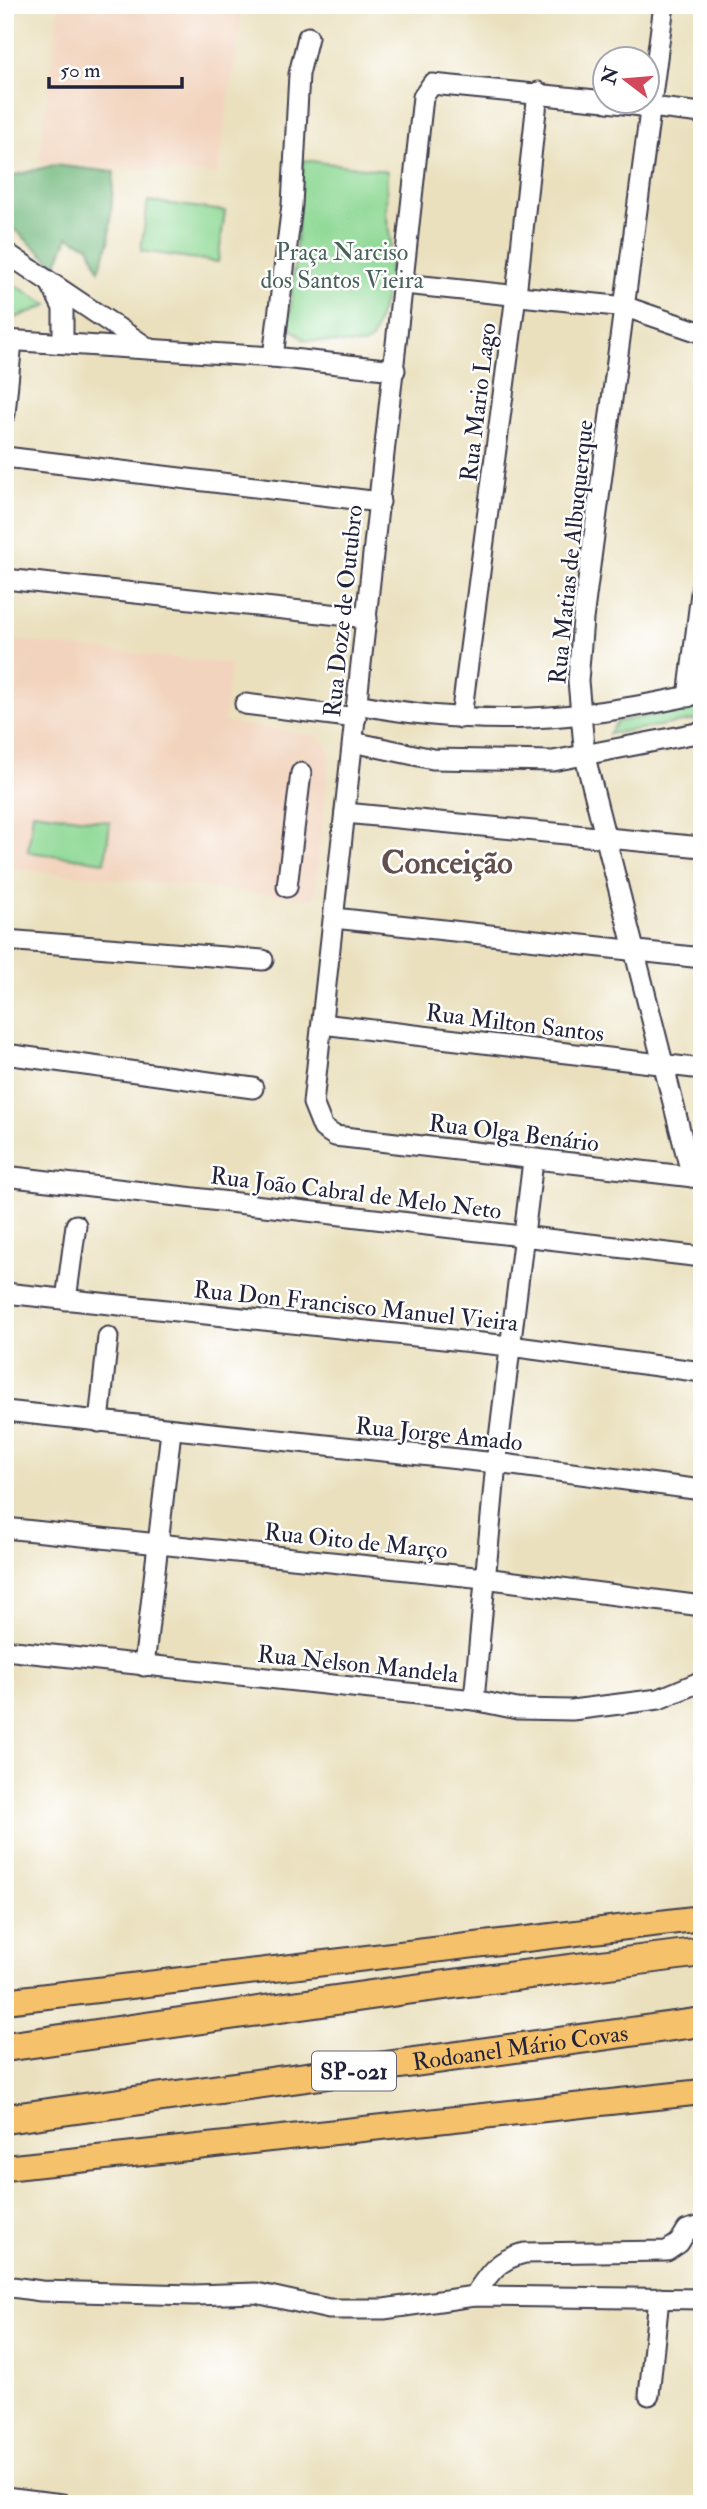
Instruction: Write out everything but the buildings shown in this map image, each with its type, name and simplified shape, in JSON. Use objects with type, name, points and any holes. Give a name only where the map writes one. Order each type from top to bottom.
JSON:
[{"type":"highway","points":[[5,2047],[406,1990],[702,1952]]},
{"type":"highway","name":"Rodoanel Mário Covas","points":[[5,2119],[702,2022]]},
{"type":"main road","points":[[5,2001],[702,1918]]},
{"type":"main road","points":[[5,2168],[702,2092]]},
{"type":"street","name":"Rua Matias de Albuquerque","points":[[659,46],[664,5]]},
{"type":"street","points":[[273,357],[292,205],[299,74],[308,37]]},
{"type":"street","name":"Rua Doze de Outubro","points":[[323,1128],[313,1103],[423,97],[426,88],[432,84],[538,92]]},
{"type":"street","points":[[538,92],[592,99]]},
{"type":"street","name":"Rua Mario Lago","points":[[461,718],[516,295],[538,92]]},
{"type":"street","points":[[662,108],[702,113]]},
{"type":"street","name":"Rua Matias de Albuquerque","points":[[650,116],[583,619],[578,681],[585,757],[663,1066],[697,1178]]},
{"type":"street","points":[[5,253],[149,349]]},
{"type":"street","points":[[33,271],[51,284],[58,296],[63,308],[63,343]]},
{"type":"street","points":[[404,284],[626,307],[702,333]]},
{"type":"street","points":[[5,414],[9,340],[273,357],[395,370]]},
{"type":"street","points":[[5,457],[380,502]]},
{"type":"street","points":[[5,579],[367,618]]},
{"type":"street","points":[[245,704],[524,720],[580,715],[695,695],[702,585]]},
{"type":"street","points":[[353,742],[406,755],[463,762],[553,761],[585,757],[702,732]]},
{"type":"street","points":[[287,887],[301,773]]},
{"type":"street","points":[[345,813],[702,847]]},
{"type":"street","points":[[334,918],[702,958]]},
{"type":"street","points":[[5,940],[263,960]]},
{"type":"street","name":"Rua Milton Santos","points":[[323,1024],[702,1069]]},
{"type":"street","points":[[5,1054],[253,1088]]},
{"type":"street","name":"Rua Olga Benário","points":[[323,1128],[335,1136],[697,1178]]},
{"type":"street","points":[[474,1700],[496,1464],[533,1161]]},
{"type":"street","name":"Rua João Cabral de Melo Neto","points":[[5,1176],[702,1257]]},
{"type":"street","points":[[66,1300],[76,1225]]},
{"type":"street","name":"Rua Don Francisco Manuel Vieira","points":[[5,1293],[510,1346],[702,1372]]},
{"type":"street","points":[[99,1422],[108,1337]]},
{"type":"street","name":"Rua Jorge Amado","points":[[5,1411],[496,1464],[702,1490]]},
{"type":"street","points":[[144,1666],[171,1431]]},
{"type":"street","name":"Rua Oito de Março","points":[[5,1528],[157,1546],[484,1578],[702,1606]]},
{"type":"street","name":"Rua Nelson Mandela","points":[[5,1650],[474,1700],[517,1709],[572,1710],[659,1699],[697,1686]]},
{"type":"street","points":[[474,2296],[491,2269],[506,2257],[525,2253],[667,2251],[679,2242],[687,2230],[702,2226]]},
{"type":"street","points":[[5,2286],[41,2291],[256,2293],[329,2309],[384,2309],[474,2296],[702,2299]]},
{"type":"street","points":[[649,2395],[659,2298]]},
{"type":"street","points":[[8,2499],[62,2504]]},
{"type":"shaded area","points":[[59,5],[243,5],[218,175],[39,162]]},
{"type":"shaded area","points":[[5,639],[231,664],[224,722],[318,736],[326,743],[330,756],[314,899],[5,868]]},
{"type":"green space","name":"Praça Narciso dos Santos Vieira","points":[[303,160],[387,171],[386,213],[391,243],[388,288],[372,340],[363,345],[305,340],[289,327]]},
{"type":"green space","points":[[54,165],[114,172],[109,242],[99,270],[89,246],[68,237],[56,266],[5,221],[5,175],[12,176]]},
{"type":"green space","points":[[148,201],[225,211],[218,262],[141,251]]},
{"type":"green space","points":[[5,279],[48,305],[5,322]]},
{"type":"green space","points":[[702,706],[702,719],[609,734],[617,722]]},
{"type":"green space","points":[[33,812],[110,822],[105,862],[28,852]]},
{"type":"district","name":"Conceição","points":[[447,862]]}]
